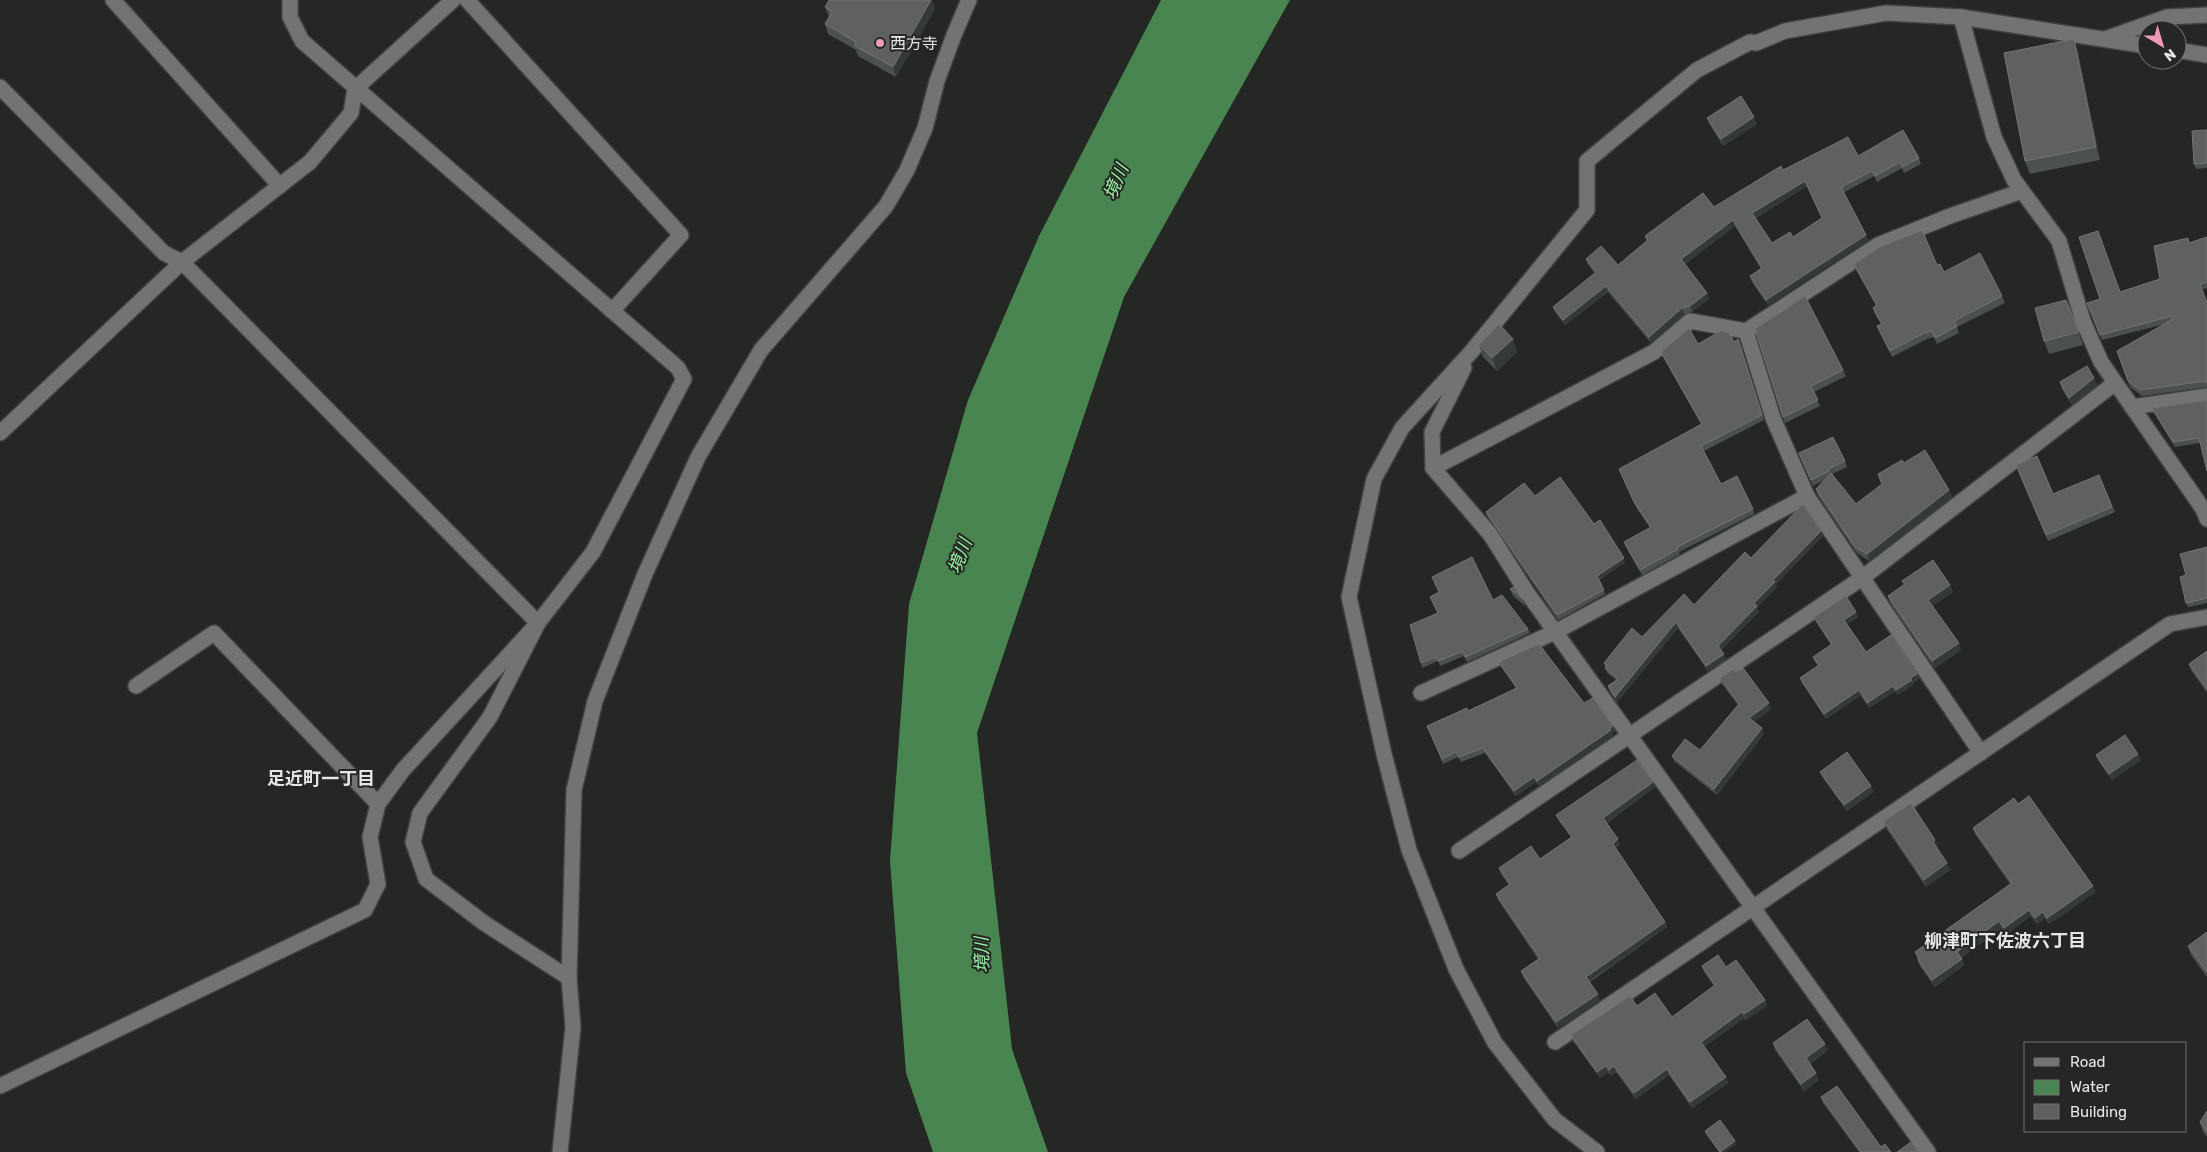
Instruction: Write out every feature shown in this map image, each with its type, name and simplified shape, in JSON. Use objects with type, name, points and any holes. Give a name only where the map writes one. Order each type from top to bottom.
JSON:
[{"type":"street","points":[[113,0],[280,186]]},
{"type":"street","points":[[0,1086],[365,910],[378,884],[370,836],[378,804],[403,770],[538,623],[593,552],[684,379],[678,368],[302,41],[290,17],[290,0]]},
{"type":"street","points":[[0,433],[182,262],[310,162],[351,113],[355,89],[453,0]]},
{"type":"street","points":[[467,0],[681,235],[612,311]]},
{"type":"street","points":[[560,1152],[573,1027],[569,978],[574,790],[595,701],[645,574],[698,457],[761,350],[886,206],[907,170],[925,128],[937,81],[969,0]]},
{"type":"street","points":[[1597,1152],[1555,1120],[1495,1043],[1456,969],[1409,850],[1384,754],[1349,597],[1374,479],[1402,428],[1472,351],[1587,210],[1587,161],[1698,70],[1750,42],[1756,43],[1785,31],[1886,13],[1961,17],[2137,45]]},
{"type":"street","points":[[2103,40],[2167,17],[2207,15]]},
{"type":"street","points":[[1961,17],[1994,137],[2014,180],[2058,240],[2083,320],[2101,362],[2203,509],[2207,519]]},
{"type":"street","points":[[2187,52],[2207,55]]},
{"type":"street","points":[[0,87],[164,253],[182,262],[538,623]]},
{"type":"street","points":[[1434,468],[1654,352],[1690,321],[1746,331],[1878,245],[1950,216],[2022,191]]},
{"type":"street","points":[[1746,331],[1773,418],[1807,496],[1981,753]]},
{"type":"street","points":[[1472,351],[1432,432],[1434,468],[1490,534],[1555,632],[1928,1152]]},
{"type":"street","points":[[1459,851],[1862,578],[2115,383]]},
{"type":"street","points":[[2132,407],[2207,396]]},
{"type":"street","points":[[1421,693],[1555,632],[1807,496]]},
{"type":"street","points":[[1555,1042],[2170,624],[2207,617]]},
{"type":"street","points":[[538,623],[490,717],[420,813],[413,842],[426,879],[484,923],[569,978]]},
{"type":"street","points":[[136,686],[214,633],[378,804]]},
{"type":"water","name":"境川","points":[[1161,0],[1290,0],[1124,297],[977,733],[1012,1049],[1048,1152],[933,1152],[906,1073],[890,861],[909,604],[968,400],[1039,236]]},
{"type":"building","name":"西方寺","points":[[829,0],[931,0],[893,67],[855,46],[856,42],[825,24],[832,12],[825,7]]},
{"type":"building","points":[[2074,39],[2096,147],[2025,161],[2004,53]]},
{"type":"building","points":[[1741,96],[1754,117],[1721,139],[1707,118]]},
{"type":"building","points":[[1903,130],[1919,158],[1902,167],[1900,162],[1875,176],[1872,171],[1841,187],[1866,235],[1766,300],[1750,276],[1762,268],[1733,220],[1681,259],[1707,293],[1690,306],[1682,308],[1649,337],[1606,286],[1563,320],[1553,307],[1596,272],[1586,259],[1601,246],[1618,265],[1648,240],[1645,236],[1703,193],[1714,207],[1781,166],[1783,170],[1848,137],[1858,156]],"holes":[[[1805,181],[1822,218],[1793,237],[1790,232],[1772,243],[1752,213]]]},
{"type":"building","points":[[2207,130],[2207,163],[2194,164],[2192,131]]},
{"type":"building","points":[[1922,230],[1937,265],[1940,264],[1944,272],[1980,253],[2002,296],[1954,321],[1957,326],[1935,338],[1932,331],[1924,333],[1890,351],[1877,326],[1882,324],[1873,308],[1877,305],[1854,264],[1880,247]]},
{"type":"building","points":[[2098,231],[2120,292],[2160,279],[2154,246],[2188,238],[2189,243],[2207,237],[2207,282],[2200,284],[2207,303],[2207,383],[2204,381],[2140,390],[2128,381],[2117,351],[2173,319],[2172,316],[2100,335],[2087,303],[2100,299],[2079,237]]},
{"type":"building","points":[[1805,296],[1843,370],[1811,386],[1818,400],[1783,417],[1755,329]]},
{"type":"building","points":[[2066,300],[2079,332],[2044,341],[2035,308]]},
{"type":"building","points":[[1499,324],[1513,339],[1492,358],[1479,344]]},
{"type":"building","points":[[1689,328],[1698,344],[1721,331],[1729,333],[1734,342],[1738,339],[1762,415],[1701,446],[1721,484],[1737,476],[1753,509],[1677,547],[1678,549],[1640,570],[1624,542],[1651,527],[1634,502],[1619,469],[1702,424],[1661,352]]},
{"type":"building","points":[[2087,366],[2094,378],[2069,398],[2060,382]]},
{"type":"building","points":[[2207,400],[2207,471],[2199,438],[2173,442],[2152,408]]},
{"type":"building","points":[[1833,437],[1845,461],[1811,480],[1799,453]]},
{"type":"building","points":[[1925,450],[1949,490],[1867,554],[1855,547],[1816,489],[1831,473],[1856,504],[1882,484],[1878,474],[1902,460],[1904,463]]},
{"type":"building","points":[[2037,456],[2053,494],[2099,475],[2112,507],[2046,535],[2016,465]]},
{"type":"building","points":[[1560,477],[1594,524],[1600,520],[1624,558],[1597,576],[1604,590],[1557,615],[1486,512],[1524,483],[1535,496]]},
{"type":"building","points":[[1803,504],[1821,531],[1773,580],[1775,582],[1754,603],[1757,606],[1718,646],[1724,654],[1706,666],[1676,622],[1615,697],[1608,686],[1618,679],[1605,668],[1607,665],[1604,663],[1632,628],[1642,637],[1684,594],[1694,605],[1745,552],[1751,558]]},
{"type":"building","points":[[2207,547],[2207,598],[2186,603],[2180,577],[2186,575],[2180,554]]},
{"type":"building","points":[[1472,557],[1493,600],[1502,595],[1528,629],[1465,657],[1463,651],[1438,661],[1436,657],[1421,663],[1410,625],[1438,613],[1430,597],[1439,592],[1432,577]]},
{"type":"building","points":[[1933,560],[1950,585],[1928,600],[1959,643],[1932,661],[1888,596],[1905,584],[1902,581]]},
{"type":"building","points":[[1514,587],[1523,599],[1510,589]]},
{"type":"building","points":[[1846,596],[1856,612],[1844,620],[1866,652],[1891,635],[1917,674],[1910,678],[1912,680],[1896,690],[1893,686],[1867,703],[1859,690],[1824,714],[1800,678],[1819,665],[1813,657],[1832,644],[1814,617]]},
{"type":"building","points":[[1539,644],[1584,703],[1593,698],[1613,726],[1609,729],[1611,730],[1537,781],[1534,777],[1514,791],[1483,748],[1459,757],[1456,752],[1442,759],[1427,726],[1467,708],[1468,711],[1517,688],[1499,662]]},
{"type":"building","points":[[2207,651],[2207,689],[2189,664]]},
{"type":"building","points":[[1743,668],[1769,703],[1749,718],[1762,728],[1714,789],[1672,756],[1685,739],[1700,750],[1739,704],[1720,678],[1734,669],[1736,672]]},
{"type":"building","points":[[2125,735],[2138,754],[2109,774],[2096,755]]},
{"type":"building","points":[[1847,752],[1871,786],[1844,805],[1820,772]]},
{"type":"building","points":[[1637,760],[1653,782],[1603,818],[1618,839],[1613,844],[1665,922],[1586,977],[1598,994],[1556,1022],[1521,971],[1540,958],[1496,894],[1510,884],[1499,868],[1531,846],[1540,859],[1572,837],[1556,815]]},
{"type":"building","points":[[2029,796],[2093,886],[2047,918],[2043,912],[2035,918],[2029,910],[2004,928],[1999,921],[1957,952],[1962,959],[1932,980],[1918,960],[1919,958],[1915,952],[2012,883],[1973,828],[2014,798],[2018,804]]},
{"type":"building","points":[[1911,803],[1935,840],[1933,842],[1947,863],[1924,880],[1884,821]]},
{"type":"building","points":[[2207,932],[2207,972],[2188,946]]},
{"type":"building","points":[[1718,955],[1726,967],[1736,960],[1765,1000],[1744,1014],[1742,1012],[1701,1042],[1726,1077],[1690,1102],[1667,1069],[1634,1093],[1614,1066],[1609,1070],[1606,1066],[1597,1072],[1571,1035],[1630,996],[1637,1006],[1655,993],[1672,1017],[1715,985],[1702,966]]},
{"type":"building","points":[[1807,1019],[1825,1044],[1806,1058],[1816,1073],[1801,1084],[1773,1043]]},
{"type":"building","points":[[1837,1086],[1881,1147],[1885,1144],[1891,1152],[1861,1152],[1821,1097]]},
{"type":"building","points":[[2207,1111],[2207,1132],[2200,1122]]},
{"type":"building","points":[[1720,1120],[1735,1141],[1720,1152],[1705,1131]]},
{"type":"building","points":[[1911,1142],[1918,1152],[1897,1152]]},
{"type":"place","name":"西方寺","points":[[880,43]]},
{"type":"district","name":"足近町一丁目","points":[[321,779]]},
{"type":"district","name":"柳津町下佐波六丁目","points":[[2005,941]]}]
